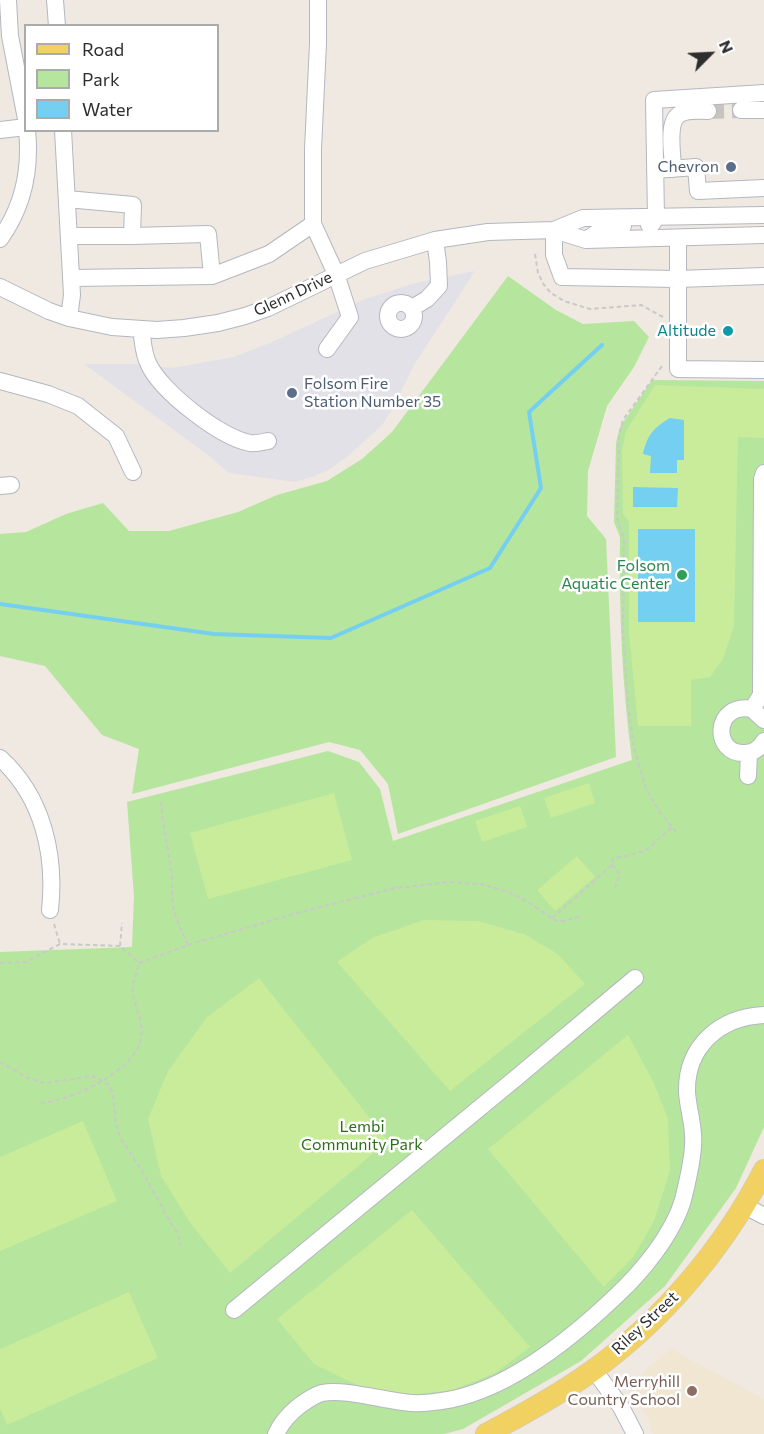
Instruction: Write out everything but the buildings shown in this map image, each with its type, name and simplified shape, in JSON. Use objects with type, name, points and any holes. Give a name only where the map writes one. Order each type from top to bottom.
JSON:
[{"type":"main road","name":"Riley Street","points":[[486,1434],[556,1396],[594,1370],[648,1324],[711,1254],[757,1190]]},
{"type":"street","points":[[8,0],[10,36],[24,109]]},
{"type":"street","points":[[55,0],[57,24]]},
{"type":"street","points":[[318,0],[313,149],[314,224],[336,274],[350,317],[327,349]]},
{"type":"street","points":[[586,240],[604,228],[643,226],[652,224],[656,218],[654,100],[764,96]]},
{"type":"street","points":[[741,110],[764,110]]},
{"type":"street","points":[[674,169],[671,133],[677,115],[687,111],[708,111]]},
{"type":"street","points":[[0,130],[24,129]]},
{"type":"street","points":[[0,239],[16,212],[23,192],[29,150],[26,132]]},
{"type":"street","points":[[63,132],[72,278],[69,318]]},
{"type":"street","points":[[655,170],[696,167],[698,190],[764,188]]},
{"type":"street","points":[[67,200],[133,205],[132,236]]},
{"type":"street","name":"Glenn Drive","points":[[554,230],[583,218],[764,215]]},
{"type":"street","points":[[72,278],[212,276],[269,254],[314,224]]},
{"type":"street","points":[[554,230],[554,255],[562,277],[678,279],[764,276]]},
{"type":"street","name":"Glenn Drive","points":[[0,287],[49,311],[69,318],[112,327],[184,328],[218,323],[268,308],[365,261],[435,240],[488,232],[554,230],[586,240],[764,235]]},
{"type":"street","points":[[69,236],[208,234],[212,276]]},
{"type":"street","points":[[678,239],[678,369],[764,370]]},
{"type":"street","points":[[412,308],[427,299],[439,286],[435,240]]},
{"type":"street","points":[[141,329],[149,366],[170,392],[221,432],[251,444],[268,441]]},
{"type":"street","points":[[0,381],[48,394],[78,406],[116,436],[133,472]]},
{"type":"street","points":[[764,474],[762,478],[761,695],[758,715],[737,709],[725,718],[721,733],[728,747],[734,751],[749,753],[756,750],[764,741]]},
{"type":"street","points":[[748,776],[749,753]]},
{"type":"street","points":[[0,758],[18,778],[41,819],[52,864],[50,910]]},
{"type":"street","points":[[234,1310],[635,978]]},
{"type":"street","points":[[276,1434],[281,1424],[294,1410],[309,1399],[323,1393],[337,1392],[414,1404],[454,1399],[500,1382],[553,1349],[617,1295],[659,1248],[682,1203],[693,1146],[687,1091],[696,1049],[727,1022],[764,1015]]},
{"type":"street","points":[[757,1190],[764,1216]]},
{"type":"street","points":[[594,1370],[621,1407],[635,1434]]},
{"type":"path","points":[[535,254],[538,273],[544,285],[551,293],[564,301],[590,309],[641,305],[652,309],[664,318]]},
{"type":"path","points":[[663,365],[623,420],[617,450],[617,518],[624,539],[623,630],[628,704],[634,748],[646,789],[659,811],[677,833]]},
{"type":"path","points":[[161,799],[172,877],[174,912],[188,945]]},
{"type":"path","points":[[551,918],[612,865],[613,860],[617,857],[645,851],[673,826]]},
{"type":"path","points":[[612,865],[620,874],[615,888]]},
{"type":"path","points":[[139,963],[188,945],[288,915],[414,885],[448,882],[481,884],[525,900],[556,921],[581,916]]},
{"type":"path","points":[[50,910],[60,944]]},
{"type":"path","points":[[120,946],[122,923]]},
{"type":"path","points":[[0,963],[26,962],[60,944],[120,946],[139,963]]},
{"type":"path","points":[[41,1103],[78,1092],[103,1080],[121,1070],[137,1052],[141,1039],[142,1019],[132,993],[139,963]]},
{"type":"path","points":[[0,1062],[36,1082],[44,1083],[93,1076],[103,1080],[113,1094],[116,1125],[121,1139],[178,1233],[181,1245]]},
{"type":"shaded area","points":[[475,271],[414,365],[382,425],[330,469],[295,482],[229,473],[84,364],[132,364],[172,368],[233,357],[270,343],[365,299],[419,282]]},
{"type":"shaded area","name":"Merryhill Country School","points":[[671,1349],[764,1399],[764,1434],[653,1434],[637,1398],[634,1384],[647,1369]]},
{"type":"green space","points":[[508,276],[556,310],[583,324],[634,321],[649,337],[634,367],[607,406],[588,471],[587,516],[606,539],[616,757],[398,834],[388,784],[360,750],[329,742],[132,794],[139,749],[102,735],[45,666],[0,656],[0,534],[26,532],[66,514],[103,503],[129,531],[169,531],[238,512],[277,495],[327,481],[362,459],[392,432]]},
{"type":"green space","name":"Lembi Community Park","points":[[652,380],[764,381],[764,1127],[736,1188],[665,1286],[581,1361],[463,1429],[444,1434],[0,1434],[0,952],[132,947],[134,896],[127,802],[328,751],[359,762],[380,789],[393,841],[632,760],[622,648],[620,537],[614,522],[616,443],[620,427]]},
{"type":"green space","name":"Folsom Aquatic Center","points":[[655,385],[764,389],[764,438],[738,437],[734,626],[723,659],[710,677],[691,680],[691,726],[638,726],[629,633],[629,522],[623,514],[622,450],[626,431]]},
{"type":"green space","points":[[589,783],[595,803],[551,818],[544,798]]},
{"type":"green space","points":[[334,793],[352,860],[208,899],[190,833]]},
{"type":"green space","points":[[520,806],[527,827],[482,842],[475,821]]},
{"type":"green space","points":[[577,856],[595,877],[555,911],[537,890]]},
{"type":"green space","points":[[424,920],[478,921],[524,934],[558,954],[585,984],[450,1091],[337,962],[372,938]]},
{"type":"green space","points":[[259,978],[388,1141],[230,1273],[191,1224],[161,1176],[148,1119],[168,1071],[207,1017]]},
{"type":"green space","points":[[628,1035],[654,1083],[668,1119],[670,1171],[654,1221],[634,1256],[604,1287],[488,1149]]},
{"type":"green space","points":[[83,1121],[117,1201],[0,1251],[0,1157]]},
{"type":"green space","points":[[412,1210],[530,1347],[495,1373],[453,1390],[408,1395],[359,1386],[314,1364],[277,1319]]},
{"type":"green space","points":[[129,1292],[158,1358],[7,1425],[0,1408],[0,1349]]},
{"type":"water","points":[[670,418],[684,420],[684,460],[677,460],[677,473],[650,473],[651,456],[643,454],[647,442],[655,429]]},
{"type":"water","points":[[633,487],[678,488],[677,507],[633,507]]},
{"type":"water","points":[[638,529],[695,529],[695,622],[638,622]]},
{"type":"waterway","points":[[0,604],[214,634],[331,638],[490,568],[541,488],[529,412],[602,345]]},
{"type":"tunnel","points":[[708,111],[741,110]]},
{"type":"place","name":"Chevron","points":[[731,167]]},
{"type":"place","name":"Altitude","points":[[728,331]]},
{"type":"place","name":"Folsom Fire Station Number 35","points":[[292,393]]},
{"type":"place","name":"Folsom Aquatic Center","points":[[682,575]]},
{"type":"place","name":"Merryhill Country School","points":[[692,1391]]}]
